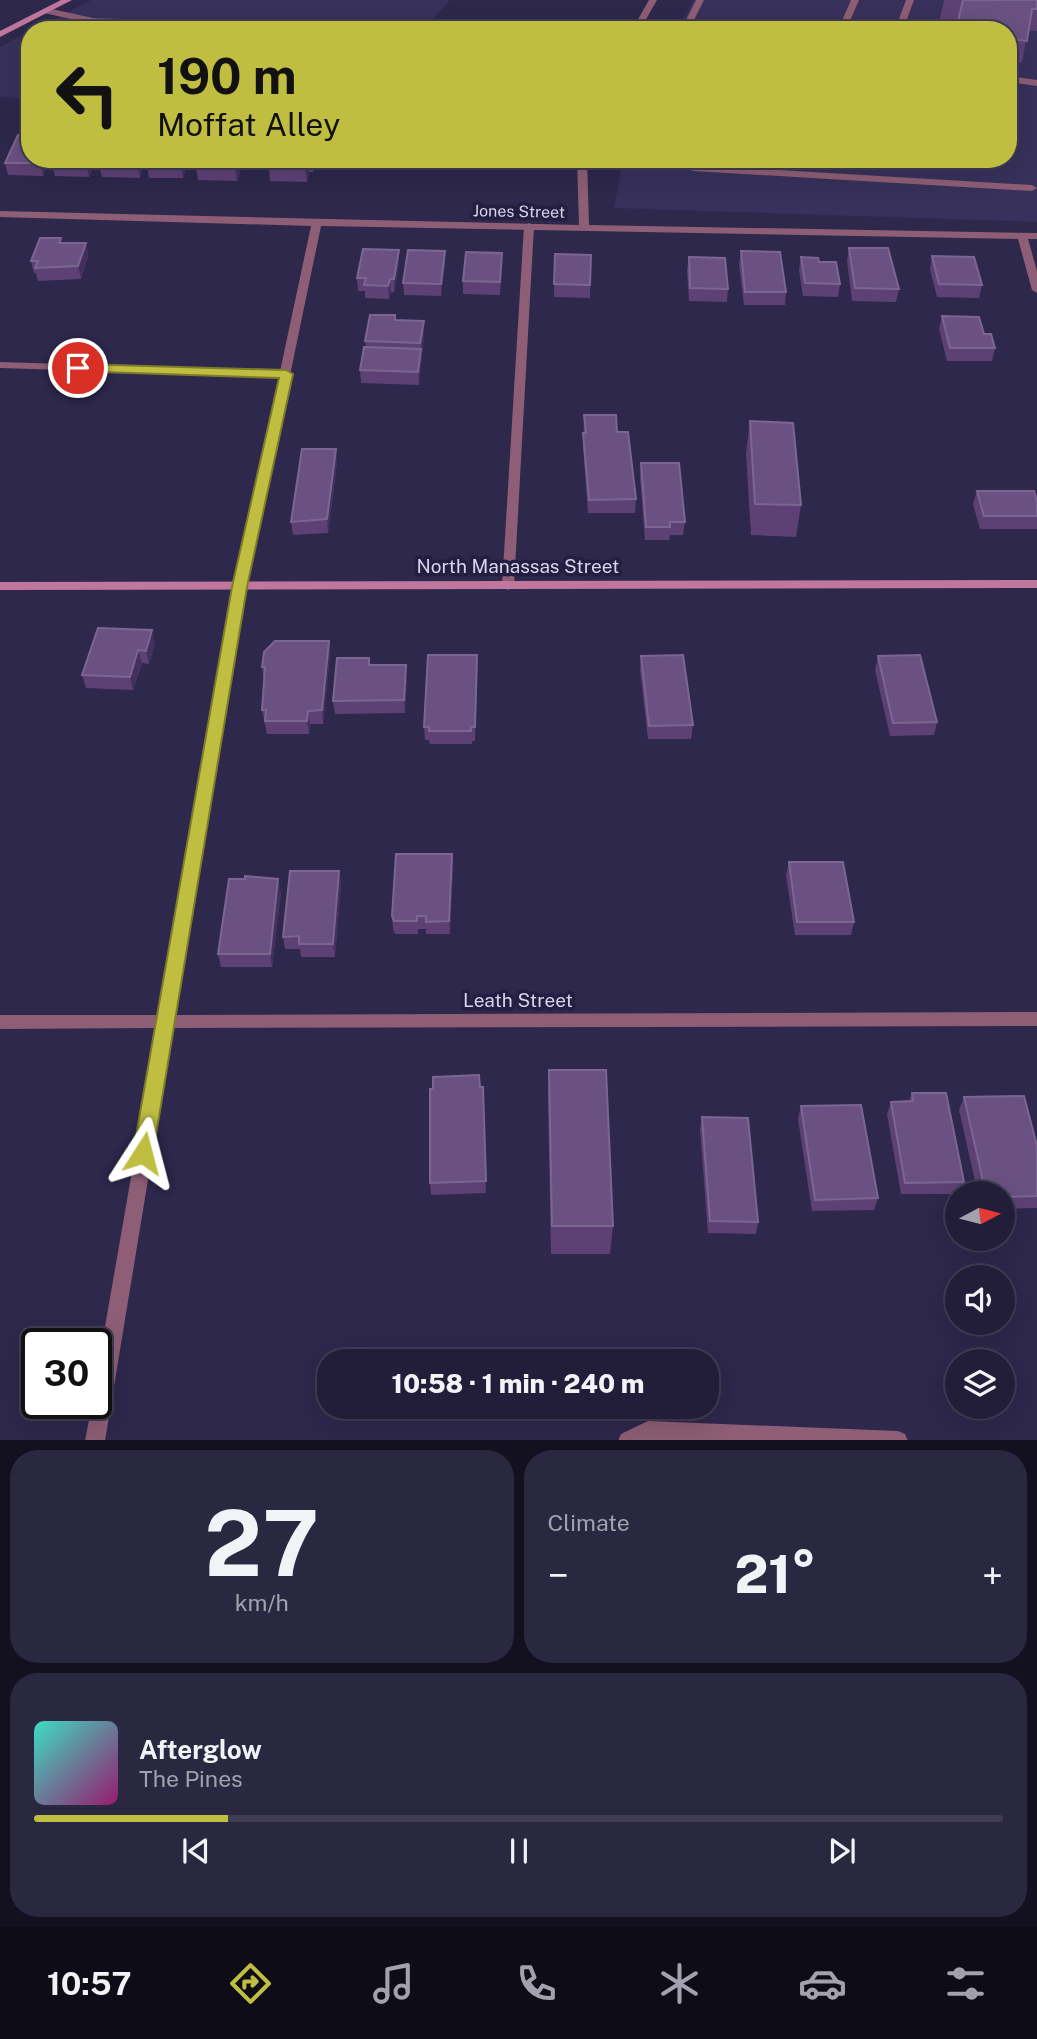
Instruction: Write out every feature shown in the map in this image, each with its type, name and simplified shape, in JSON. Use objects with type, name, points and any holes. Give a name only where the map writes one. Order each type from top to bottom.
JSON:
[{"type":"street","points":[[27,21],[68,0]]},
{"type":"street","points":[[641,21],[653,0]]},
{"type":"street","points":[[690,21],[700,0]]},
{"type":"street","points":[[846,21],[855,0]]},
{"type":"street","points":[[902,21],[910,0]]},
{"type":"street","points":[[47,11],[93,21]]},
{"type":"street","points":[[0,34],[21,24]]},
{"type":"street","points":[[1017,80],[1037,83]]},
{"type":"street","points":[[582,168],[584,228]]},
{"type":"street","points":[[693,168],[1032,188]]},
{"type":"street","name":"Jones Street","points":[[0,214],[317,223],[1037,236]]},
{"type":"street","points":[[95,1440],[240,587],[317,223]]},
{"type":"street","points":[[508,586],[529,226]]},
{"type":"street","points":[[1022,235],[1037,290]]},
{"type":"street","points":[[0,365],[286,374]]},
{"type":"street","name":"North Manassas Street","points":[[0,586],[1037,584]]},
{"type":"street","name":"Leath Street","points":[[0,1022],[1037,1019]]},
{"type":"street","points":[[628,1440],[648,1431],[898,1440]]},
{"type":"shaded area","points":[[91,0],[450,0],[431,21],[50,21]]},
{"type":"shaded area","points":[[693,0],[1037,0],[1037,222],[614,208],[621,168],[1017,168],[1017,21],[682,21]]},
{"type":"shaded area","points":[[21,36],[21,98],[0,97],[0,47]]},
{"type":"building","points":[[963,0],[1037,0],[1037,9],[1032,9],[1027,41],[1017,40],[1017,21],[958,21]]},
{"type":"building","points":[[84,19],[119,20],[119,21],[83,21]]},
{"type":"building","points":[[18,135],[21,135],[21,163],[5,163]]},
{"type":"building","points":[[40,238],[61,238],[59,243],[86,243],[78,266],[35,268],[38,261],[31,261]]},
{"type":"building","points":[[849,248],[888,248],[899,289],[855,288]]},
{"type":"building","points":[[363,249],[399,250],[394,279],[390,279],[388,286],[364,285],[366,278],[357,278]]},
{"type":"building","points":[[408,250],[445,251],[441,284],[403,283]]},
{"type":"building","points":[[741,251],[780,252],[786,292],[745,292]]},
{"type":"building","points":[[466,252],[502,253],[500,282],[463,281]]},
{"type":"building","points":[[555,254],[591,255],[590,285],[554,284]]},
{"type":"building","points":[[932,256],[974,257],[982,285],[939,284]]},
{"type":"building","points":[[689,257],[725,258],[728,289],[690,288]]},
{"type":"building","points":[[801,257],[818,258],[819,262],[836,262],[840,284],[805,283]]},
{"type":"building","points":[[370,315],[395,315],[395,320],[424,321],[420,343],[365,341]]},
{"type":"building","points":[[942,316],[979,317],[984,334],[991,334],[995,348],[950,348]]},
{"type":"building","points":[[364,347],[421,349],[418,372],[360,370]]},
{"type":"building","points":[[584,415],[616,415],[617,432],[628,432],[636,499],[589,500]]},
{"type":"building","points":[[750,421],[793,423],[801,505],[755,504]]},
{"type":"building","points":[[302,449],[336,449],[327,519],[291,522]]},
{"type":"building","points":[[641,463],[679,463],[685,522],[670,522],[670,527],[646,527]]},
{"type":"building","points":[[977,491],[1034,491],[1037,516],[984,516]]},
{"type":"building","points":[[98,628],[152,630],[146,651],[138,650],[130,677],[82,675]]},
{"type":"building","points":[[275,641],[329,641],[322,710],[308,711],[307,721],[265,721],[266,710],[262,710],[265,667],[262,667],[264,652]]},
{"type":"building","points":[[428,655],[477,655],[475,727],[471,727],[471,731],[429,731],[429,727],[424,727]]},
{"type":"building","points":[[683,655],[693,725],[649,726],[641,656]]},
{"type":"building","points":[[920,655],[937,722],[893,723],[878,656]]},
{"type":"building","points":[[337,658],[369,658],[369,665],[406,665],[404,700],[333,701]]},
{"type":"building","points":[[396,854],[452,854],[449,921],[426,922],[426,916],[417,916],[417,921],[394,921],[392,916]]},
{"type":"building","points":[[789,862],[843,862],[854,922],[797,922]]},
{"type":"building","points":[[290,871],[339,871],[333,944],[299,944],[299,936],[283,937]]},
{"type":"building","points":[[245,876],[278,879],[270,954],[218,954],[229,879],[245,879]]},
{"type":"building","points":[[549,1070],[606,1070],[613,1226],[552,1226]]},
{"type":"building","points":[[479,1075],[480,1087],[483,1087],[486,1181],[430,1183],[430,1089],[433,1089],[433,1077]]},
{"type":"building","points":[[912,1093],[946,1093],[964,1181],[905,1183],[891,1102],[913,1101]]},
{"type":"building","points":[[1024,1096],[1037,1146],[1037,1196],[1015,1197],[1015,1181],[983,1181],[964,1097]]},
{"type":"building","points":[[861,1105],[878,1198],[815,1200],[801,1106]]},
{"type":"building","points":[[702,1117],[748,1118],[758,1222],[710,1221]]},
{"type":"route","points":[[78,368],[286,374],[240,587],[143,1153]]}]
